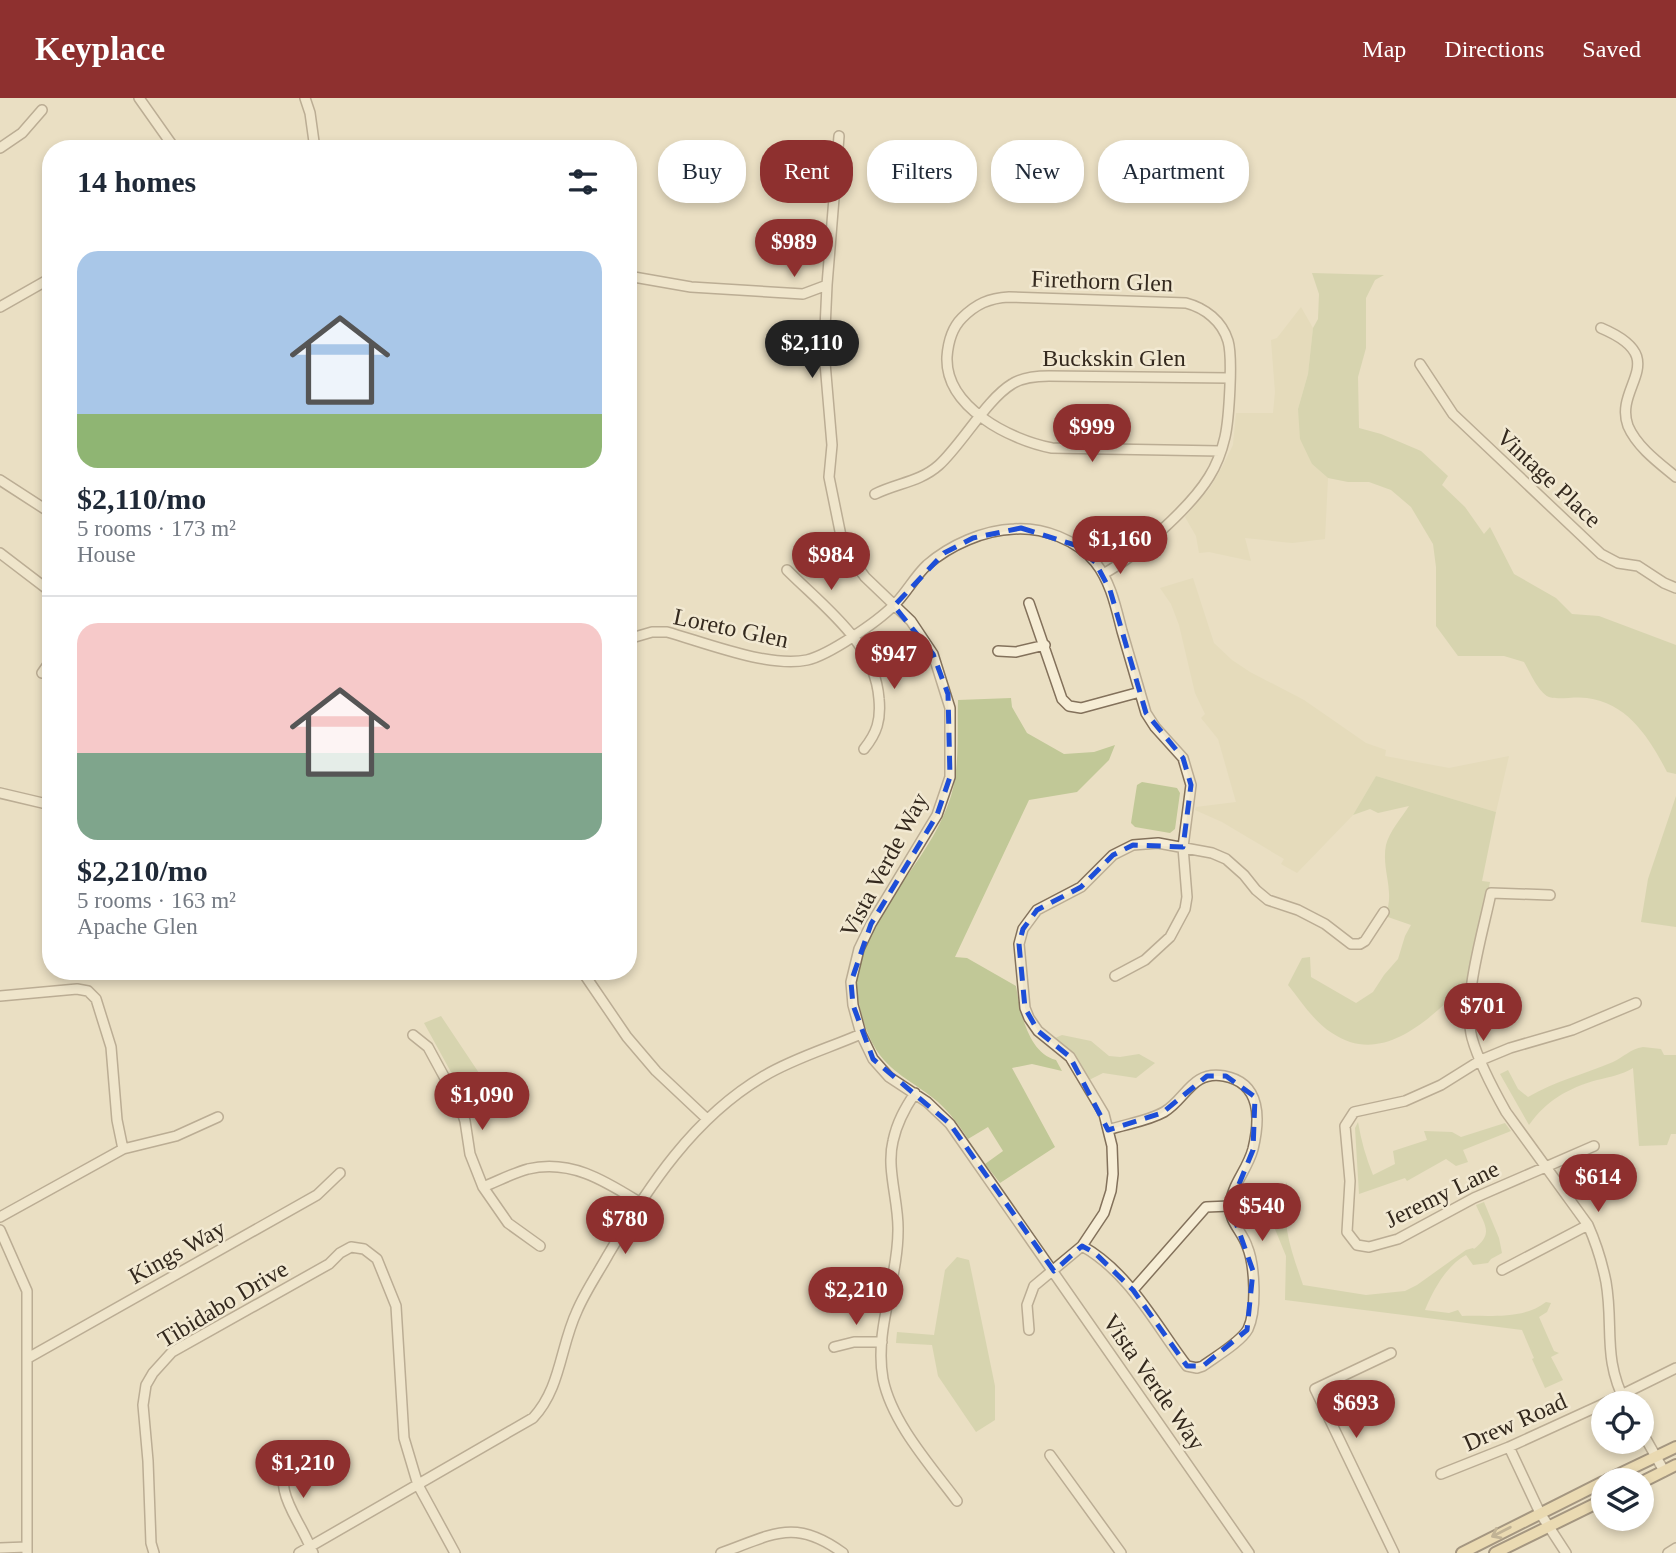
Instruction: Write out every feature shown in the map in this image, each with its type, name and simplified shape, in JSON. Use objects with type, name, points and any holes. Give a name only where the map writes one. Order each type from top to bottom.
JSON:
[{"type":"main road","points":[[1633,1468],[1676,1447]]},
{"type":"main road","points":[[1654,1476],[1676,1465]]},
{"type":"main road","points":[[1462,1553],[1591,1488]]},
{"type":"main road","points":[[1495,1553],[1591,1506]]},
{"type":"street","points":[[139,98],[169,140]]},
{"type":"street","points":[[305,98],[310,113],[313,140]]},
{"type":"street","points":[[0,148],[22,133],[42,110]]},
{"type":"street","name":"Vista Verde Way","points":[[839,136],[824,351],[832,445],[829,477],[841,536],[854,562],[865,577],[911,621],[933,654],[950,708],[950,777],[937,815],[871,923],[859,949],[851,982],[853,1005],[873,1059],[889,1077],[915,1093],[950,1124],[1250,1553]]},
{"type":"street","points":[[637,278],[691,287],[803,294],[827,285]]},
{"type":"street","points":[[0,307],[42,283]]},
{"type":"street","name":"Firethorn Glen","points":[[1103,574],[1133,555],[1197,495],[1210,475],[1220,451],[1225,436],[1229,343],[1224,332],[1212,315],[1186,303],[998,297],[976,304],[957,323],[947,345],[947,366],[953,386],[969,407],[981,417],[1029,444],[1052,448],[1220,451]]},
{"type":"street","points":[[1601,328],[1630,346],[1639,365],[1626,408],[1627,424],[1636,440],[1676,477]]},
{"type":"street","name":"Vintage Place","points":[[1420,364],[1453,414],[1601,554],[1618,563],[1638,566],[1676,588]]},
{"type":"street","name":"Buckskin Glen","points":[[875,494],[921,479],[939,465],[1004,390],[1013,383],[1034,376],[1229,378]]},
{"type":"street","points":[[0,480],[42,507]]},
{"type":"street","name":"Loreto Glen","points":[[637,636],[652,632],[667,632],[782,662],[811,659],[853,636],[894,606],[927,565],[944,553],[972,538],[1005,529],[1045,531],[1075,545],[1095,562],[1103,574]]},
{"type":"street","points":[[0,553],[42,585]]},
{"type":"street","points":[[788,570],[853,636],[869,659],[878,690],[879,721],[876,734],[864,749]]},
{"type":"street","points":[[1103,574],[1146,713],[1182,758],[1191,785],[1183,847],[1187,897],[1185,909],[1170,937],[1145,960],[1115,976]]},
{"type":"street","points":[[1029,603],[1062,699],[1069,706],[1081,708],[1140,692]]},
{"type":"street","points":[[998,651],[1016,652],[1045,645]]},
{"type":"street","points":[[0,793],[42,803]]},
{"type":"street","points":[[1029,1330],[1027,1304],[1034,1286],[1082,1246],[1104,1213],[1111,1191],[1112,1146],[1104,1114],[1070,1057],[1038,1031],[1025,1008],[1019,944],[1023,929],[1037,910],[1081,887],[1113,855],[1133,845],[1158,843],[1212,853],[1226,859],[1268,900],[1298,910],[1325,924],[1351,944],[1365,941],[1384,912]]},
{"type":"street","points":[[1550,895],[1492,893],[1469,1001],[1472,1038],[1506,1112],[1588,1225],[1597,1245],[1606,1283],[1610,1357],[1621,1391]]},
{"type":"street","points":[[588,980],[626,1037],[656,1071],[707,1119]]},
{"type":"street","points":[[0,996],[78,989],[89,991],[96,999],[111,1047],[117,1120],[123,1149]]},
{"type":"street","points":[[1481,1060],[1510,1048],[1572,1030],[1636,1003]]},
{"type":"street","points":[[299,1553],[312,1550],[525,1424],[538,1413],[554,1386],[570,1327],[578,1309],[639,1202],[707,1119],[724,1103],[764,1076],[791,1062],[862,1034]]},
{"type":"street","points":[[413,1035],[428,1047],[460,1106],[470,1154],[483,1187],[508,1223],[540,1246]]},
{"type":"street","name":"Jeremy Lane","points":[[1481,1060],[1441,1084],[1405,1101],[1354,1111],[1350,1115],[1345,1126],[1350,1181],[1347,1233],[1354,1242],[1369,1247],[1398,1239],[1474,1198],[1594,1146]]},
{"type":"street","points":[[1082,1246],[1095,1253],[1133,1290],[1187,1366],[1203,1366],[1247,1330],[1253,1312],[1253,1270],[1247,1246],[1230,1213],[1230,1206],[1231,1191],[1244,1172],[1253,1150],[1257,1118],[1255,1097],[1247,1087],[1226,1076],[1206,1076],[1187,1088],[1162,1113],[1108,1130]]},
{"type":"street","points":[[915,1093],[902,1111],[892,1143],[898,1230],[882,1342],[883,1377],[906,1431],[957,1502]]},
{"type":"street","points":[[0,1217],[123,1149],[176,1136],[218,1117]]},
{"type":"street","points":[[483,1187],[526,1170],[541,1167],[570,1168],[607,1182],[639,1202]]},
{"type":"street","name":"Kings Way","points":[[28,1358],[317,1195],[340,1173]]},
{"type":"street","points":[[1133,1290],[1206,1207],[1230,1206]]},
{"type":"street","points":[[1502,1270],[1588,1225]]},
{"type":"street","points":[[0,1230],[27,1291],[28,1358],[27,1550],[0,1548]]},
{"type":"street","name":"Tibidabo Drive","points":[[154,1553],[151,1543],[143,1405],[146,1385],[153,1373],[172,1352],[329,1264],[351,1247],[364,1249],[377,1259],[396,1306],[404,1438],[418,1485],[455,1553]]},
{"type":"street","points":[[834,1348],[854,1342],[882,1342]]},
{"type":"street","points":[[1391,1353],[1315,1389],[1394,1553]]},
{"type":"street","name":"Drew Road","points":[[1637,1391],[1676,1367]]},
{"type":"street","name":"Drew Road","points":[[1441,1474],[1591,1409]]},
{"type":"street","points":[[286,1446],[282,1473],[283,1495],[312,1550]]},
{"type":"street","points":[[1509,1447],[1540,1513],[1566,1553]]},
{"type":"street","points":[[1654,1453],[1664,1471]]},
{"type":"street","points":[[1050,1455],[1121,1553]]},
{"type":"street","points":[[721,1553],[775,1533],[795,1531],[824,1539],[843,1553]]},
{"type":"street","points":[[1668,1553],[1676,1548]]},
{"type":"highlighted area","points":[[1021,528],[1075,545],[1095,562],[1110,590],[1146,713],[1183,758],[1191,785],[1183,847],[1133,845],[1113,855],[1081,887],[1037,910],[1023,929],[1019,944],[1025,1008],[1038,1031],[1070,1057],[1108,1130],[1162,1113],[1207,1076],[1226,1076],[1255,1097],[1253,1150],[1230,1206],[1253,1271],[1247,1330],[1203,1366],[1187,1366],[1133,1290],[1095,1253],[1082,1246],[1054,1271],[950,1124],[873,1059],[853,1005],[851,982],[871,924],[937,815],[950,777],[948,694],[933,654],[894,606],[944,553],[973,538]]},
{"type":"shaded area","points":[[1301,307],[1313,328],[1308,374],[1298,409],[1312,464],[1328,478],[1325,539],[1292,543],[1245,538],[1251,561],[1209,552],[1199,553],[1196,536],[1185,517],[1210,488],[1233,445],[1236,413],[1273,413],[1275,392],[1271,340],[1277,338]]},
{"type":"shaded area","points":[[1193,578],[1214,643],[1232,660],[1304,700],[1366,743],[1386,750],[1385,756],[1449,768],[1509,756],[1496,812],[1376,776],[1353,815],[1297,873],[1281,864],[1284,859],[1222,822],[1195,810],[1196,807],[1236,802],[1218,739],[1201,718],[1205,714],[1195,693],[1179,625],[1171,604],[1160,588]]},
{"type":"green space","points":[[1312,273],[1384,275],[1375,280],[1366,298],[1366,348],[1358,377],[1359,428],[1421,451],[1448,476],[1442,485],[1465,507],[1484,534],[1490,527],[1514,574],[1556,598],[1572,614],[1599,616],[1676,645],[1676,774],[1667,772],[1645,735],[1636,724],[1614,707],[1587,698],[1549,697],[1538,686],[1524,662],[1504,656],[1458,656],[1436,626],[1436,567],[1433,544],[1411,507],[1391,490],[1369,482],[1328,478],[1312,464],[1300,439],[1298,409],[1308,374],[1313,328],[1318,319],[1319,294]]},
{"type":"green space","points":[[1011,698],[1012,707],[1027,733],[1064,754],[1094,752],[1115,745],[1109,760],[1077,792],[1029,800],[955,957],[967,958],[1016,986],[1023,1019],[1032,1040],[1046,1056],[1056,1060],[1062,1071],[1032,1064],[1012,1068],[1055,1147],[1000,1183],[985,1164],[1003,1151],[988,1127],[968,1139],[938,1102],[895,1070],[880,1055],[869,1036],[861,1013],[857,975],[861,953],[870,933],[932,837],[951,796],[957,761],[958,700]]},
{"type":"green space","points":[[1376,776],[1496,812],[1482,881],[1490,882],[1466,1012],[1463,1012],[1463,987],[1420,1025],[1404,1035],[1369,1045],[1351,1042],[1325,1028],[1288,985],[1302,958],[1310,957],[1311,977],[1356,1003],[1373,992],[1398,959],[1411,925],[1385,916],[1389,890],[1385,854],[1390,835],[1409,806],[1378,813],[1370,809],[1353,815]]},
{"type":"green space","points":[[1142,782],[1177,788],[1180,793],[1175,829],[1170,833],[1135,827],[1131,823],[1137,785]]},
{"type":"green space","points":[[1676,796],[1676,927],[1641,922],[1648,879]]},
{"type":"green space","points":[[441,1016],[496,1097],[479,1097],[468,1103],[424,1023]]},
{"type":"green space","points":[[1062,1035],[1091,1041],[1109,1056],[1139,1054],[1155,1063],[1136,1078],[1103,1073],[1089,1080],[1073,1055],[1055,1038]]},
{"type":"green space","points":[[1643,1047],[1661,1049],[1664,1055],[1676,1055],[1676,1134],[1671,1134],[1667,1145],[1639,1146],[1633,1068],[1567,1091],[1550,1102],[1529,1125],[1500,1074],[1508,1070],[1518,1089],[1528,1097]]},
{"type":"green space","points":[[1358,1122],[1373,1175],[1395,1164],[1393,1151],[1427,1140],[1424,1131],[1452,1132],[1461,1137],[1505,1123],[1511,1131],[1463,1150],[1468,1162],[1456,1166],[1446,1159],[1407,1181],[1405,1178],[1359,1194],[1355,1128]]},
{"type":"green space","points":[[1286,1182],[1289,1198],[1287,1230],[1303,1285],[1366,1295],[1405,1291],[1466,1250],[1474,1249],[1486,1234],[1485,1224],[1476,1205],[1484,1202],[1499,1238],[1502,1253],[1488,1263],[1473,1265],[1466,1255],[1459,1259],[1441,1279],[1425,1310],[1449,1313],[1458,1310],[1462,1316],[1506,1315],[1527,1312],[1546,1302],[1551,1303],[1547,1312],[1539,1317],[1554,1351],[1559,1353],[1551,1357],[1563,1380],[1545,1388],[1522,1330],[1285,1300],[1286,1256],[1268,1212],[1287,1204]]},
{"type":"green space","points":[[957,1257],[969,1260],[995,1386],[995,1420],[976,1432],[938,1376],[932,1345],[896,1343],[897,1332],[934,1335],[945,1270]]}]
